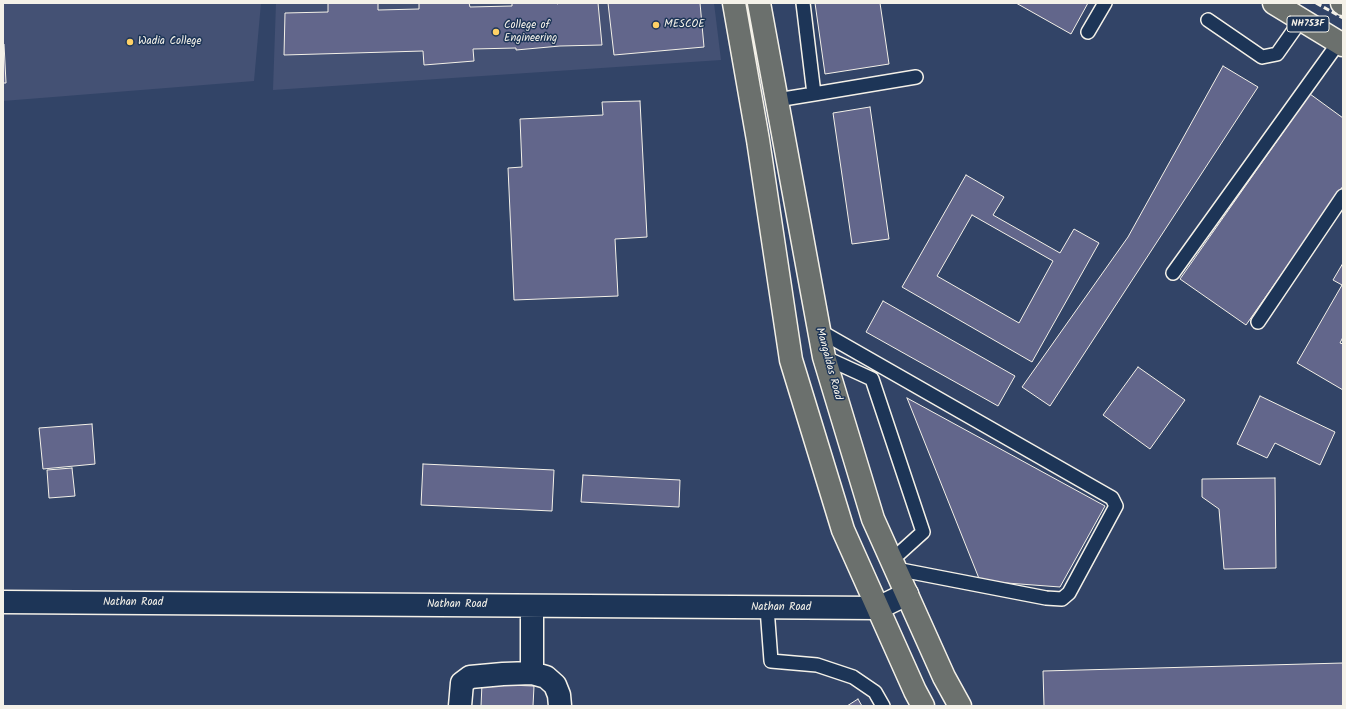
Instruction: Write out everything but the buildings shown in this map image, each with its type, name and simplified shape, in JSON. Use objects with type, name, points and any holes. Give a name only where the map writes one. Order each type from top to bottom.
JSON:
[{"type":"main road","points":[[734,3],[758,140],[791,360],[843,530],[915,691],[924,706]]},
{"type":"main road","name":"Mangaldas Road","points":[[759,3],[824,357],[873,518],[944,677],[960,706]]},
{"type":"main road","name":"NH753F","points":[[1274,3],[1341,43]]},
{"type":"street","name":"Nathan Road","points":[[3,602],[878,608],[907,594]]},
{"type":"street","points":[[532,606],[532,673]]},
{"type":"street","points":[[460,706],[462,683],[470,677],[532,673],[546,677],[555,685],[559,695],[560,706]]},
{"type":"lane","points":[[803,3],[814,94]]},
{"type":"lane","points":[[1088,32],[1104,3]]},
{"type":"lane","points":[[1208,20],[1262,57],[1277,54],[1301,20]]},
{"type":"lane","points":[[1173,273],[1341,43]]},
{"type":"lane","points":[[777,100],[916,77]]},
{"type":"lane","points":[[1258,322],[1343,196]]},
{"type":"lane","points":[[818,330],[1112,498],[1116,506],[1069,593],[1062,599],[1046,598],[894,564],[923,532],[872,380],[824,357]]},
{"type":"lane","points":[[767,608],[771,661],[817,664],[853,677],[875,692],[883,706]]},
{"type":"shaded area","name":"Wadia College","points":[[3,3],[261,3],[254,81],[3,101]]},
{"type":"shaded area","name":"College of Engineering","points":[[276,3],[714,3],[721,60],[273,90]]},
{"type":"railway","points":[[1316,3],[1343,18]]},
{"type":"place","name":"MESCOE","points":[[656,25]]},
{"type":"place","name":"College of Engineering","points":[[496,32]]},
{"type":"place","name":"Wadia College","points":[[130,42]]}]
